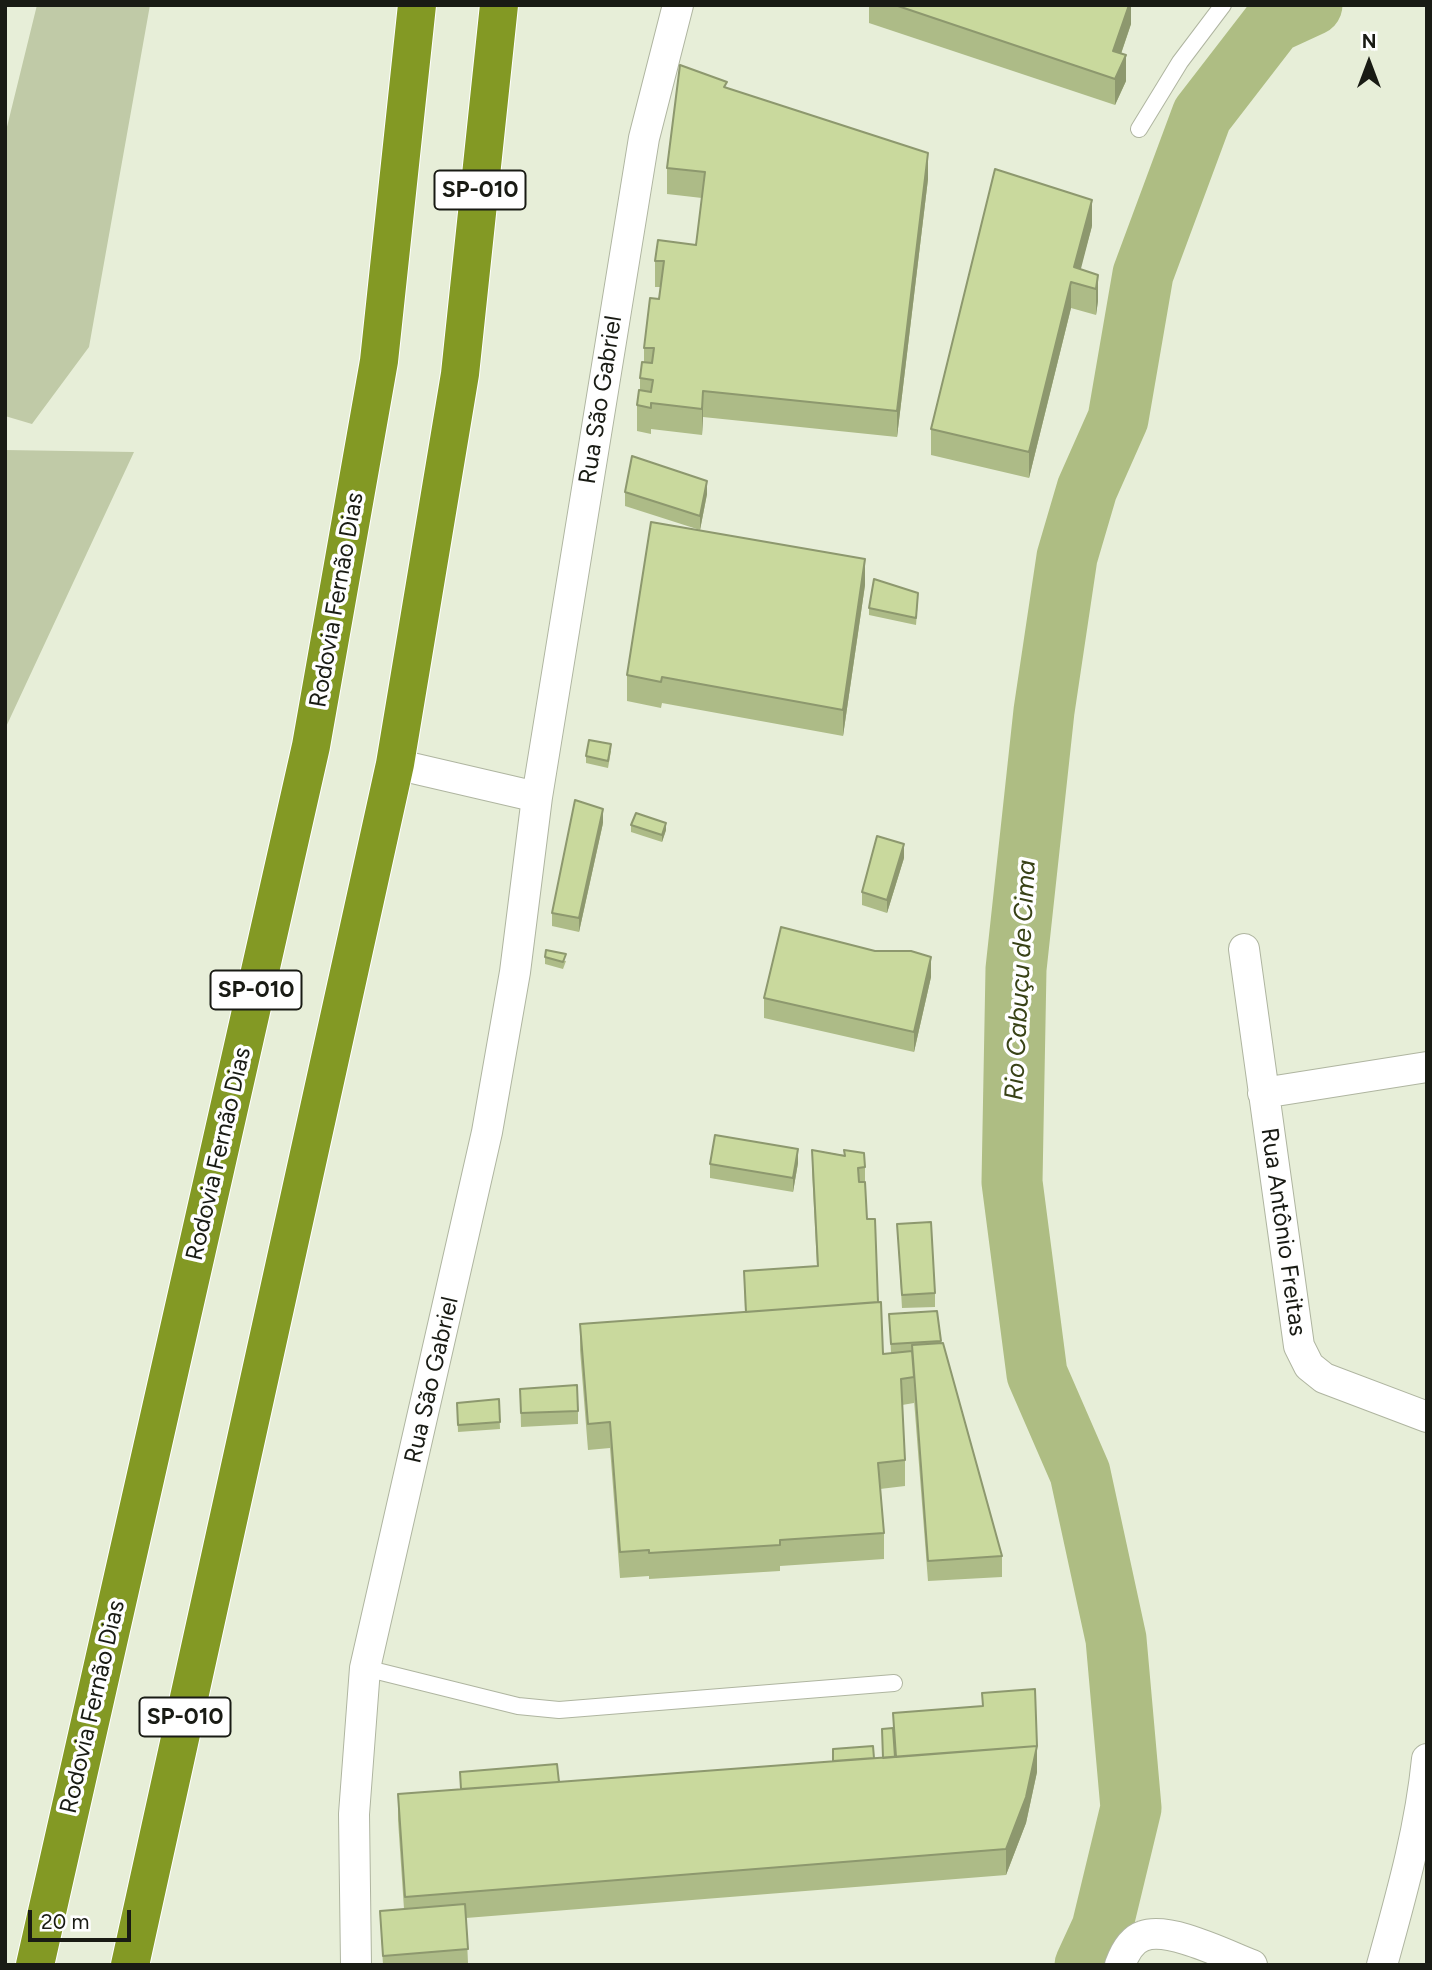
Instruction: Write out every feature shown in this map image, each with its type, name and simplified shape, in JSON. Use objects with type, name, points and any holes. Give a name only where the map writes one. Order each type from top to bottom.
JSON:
[{"type":"highway","name":"Rodovia Fernão Dias","points":[[35,1965],[311,746],[379,361],[417,5]]},
{"type":"highway","name":"SP-010","points":[[130,1965],[395,765],[460,374],[499,5]]},
{"type":"street","name":"Rua São Gabriel","points":[[356,1965],[354,1814],[365,1668],[487,1132],[515,972],[537,797],[644,138],[678,5]]},
{"type":"street","points":[[395,765],[537,797]]},
{"type":"street","name":"Rua Antônio Freitas","points":[[1244,949],[1299,1346],[1309,1366],[1324,1378],[1427,1417]]},
{"type":"street","name":"Rua Antônio Freitas","points":[[1262,1093],[1427,1067]]},
{"type":"street","points":[[1382,1965],[1410,1862],[1423,1800],[1427,1759]]},
{"type":"street","points":[[1120,1965],[1131,1944],[1143,1936],[1158,1934],[1174,1936],[1252,1965]]},
{"type":"lane","points":[[1139,129],[1180,62],[1223,5]]},
{"type":"lane","points":[[365,1668],[518,1706],[559,1710],[894,1683]]},
{"type":"green space","points":[[37,5],[150,5],[89,347],[32,424],[5,416],[5,135]]},
{"type":"green space","points":[[5,450],[134,452],[5,729]]},
{"type":"building","points":[[895,5],[1129,5],[1113,51],[1126,55],[1115,79]]},
{"type":"building","points":[[680,65],[727,82],[724,87],[928,153],[897,411],[703,391],[702,409],[651,403],[651,408],[637,405],[639,390],[651,392],[653,380],[640,378],[642,362],[652,363],[654,348],[644,348],[650,298],[659,299],[664,261],[655,261],[658,240],[696,245],[705,172],[667,168]]},
{"type":"building","points":[[995,169],[1092,200],[1074,267],[1098,275],[1096,289],[1071,282],[1029,452],[931,429]]},
{"type":"building","points":[[632,456],[707,481],[700,516],[625,492]]},
{"type":"building","points":[[651,522],[865,559],[843,710],[662,677],[661,682],[627,675]]},
{"type":"building","points":[[874,579],[918,593],[916,618],[869,608]]},
{"type":"building","points":[[589,740],[611,744],[608,761],[586,756]]},
{"type":"building","points":[[575,800],[603,809],[579,918],[552,913]]},
{"type":"building","points":[[636,813],[666,823],[662,835],[631,825]]},
{"type":"building","points":[[877,836],[904,844],[887,900],[862,892]]},
{"type":"building","points":[[781,927],[875,951],[911,951],[931,957],[914,1032],[764,998]]},
{"type":"building","points":[[546,950],[566,954],[563,962],[545,957]]},
{"type":"building","points":[[715,1135],[798,1149],[793,1178],[710,1164]]},
{"type":"building","points":[[812,1150],[845,1156],[844,1150],[864,1153],[865,1167],[858,1168],[859,1182],[865,1182],[867,1219],[875,1219],[878,1302],[746,1312],[744,1271],[818,1266]]},
{"type":"building","points":[[931,1222],[935,1293],[902,1295],[897,1224]]},
{"type":"building","points":[[881,1302],[883,1354],[912,1351],[914,1377],[901,1379],[905,1460],[878,1463],[884,1533],[780,1540],[780,1545],[649,1553],[649,1550],[620,1552],[610,1422],[588,1424],[580,1324]]},
{"type":"building","points":[[937,1311],[941,1341],[891,1344],[889,1314]]},
{"type":"building","points":[[943,1343],[1002,1556],[928,1561],[912,1345]]},
{"type":"building","points":[[577,1385],[578,1411],[521,1413],[520,1389]]},
{"type":"building","points":[[499,1399],[500,1422],[458,1425],[457,1403]]},
{"type":"building","points":[[1035,1689],[1037,1746],[896,1757],[893,1713],[983,1706],[982,1693]]},
{"type":"building","points":[[893,1728],[895,1757],[883,1758],[882,1729]]},
{"type":"building","points":[[873,1746],[874,1758],[833,1761],[833,1749]]},
{"type":"building","points":[[1037,1746],[1026,1797],[1006,1849],[405,1897],[398,1794]]},
{"type":"building","points":[[557,1764],[559,1782],[461,1789],[460,1772]]},
{"type":"building","points":[[465,1904],[468,1949],[383,1956],[380,1911]]},
{"type":"waterway","name":"Rio Cabuçu de Cima","points":[[1085,1965],[1102,1928],[1131,1808],[1116,1639],[1080,1473],[1037,1374],[1012,1182],[1016,969],[1044,711],[1067,557],[1087,489],[1118,419],[1143,274],[1202,115],[1273,23],[1312,5]]}]
